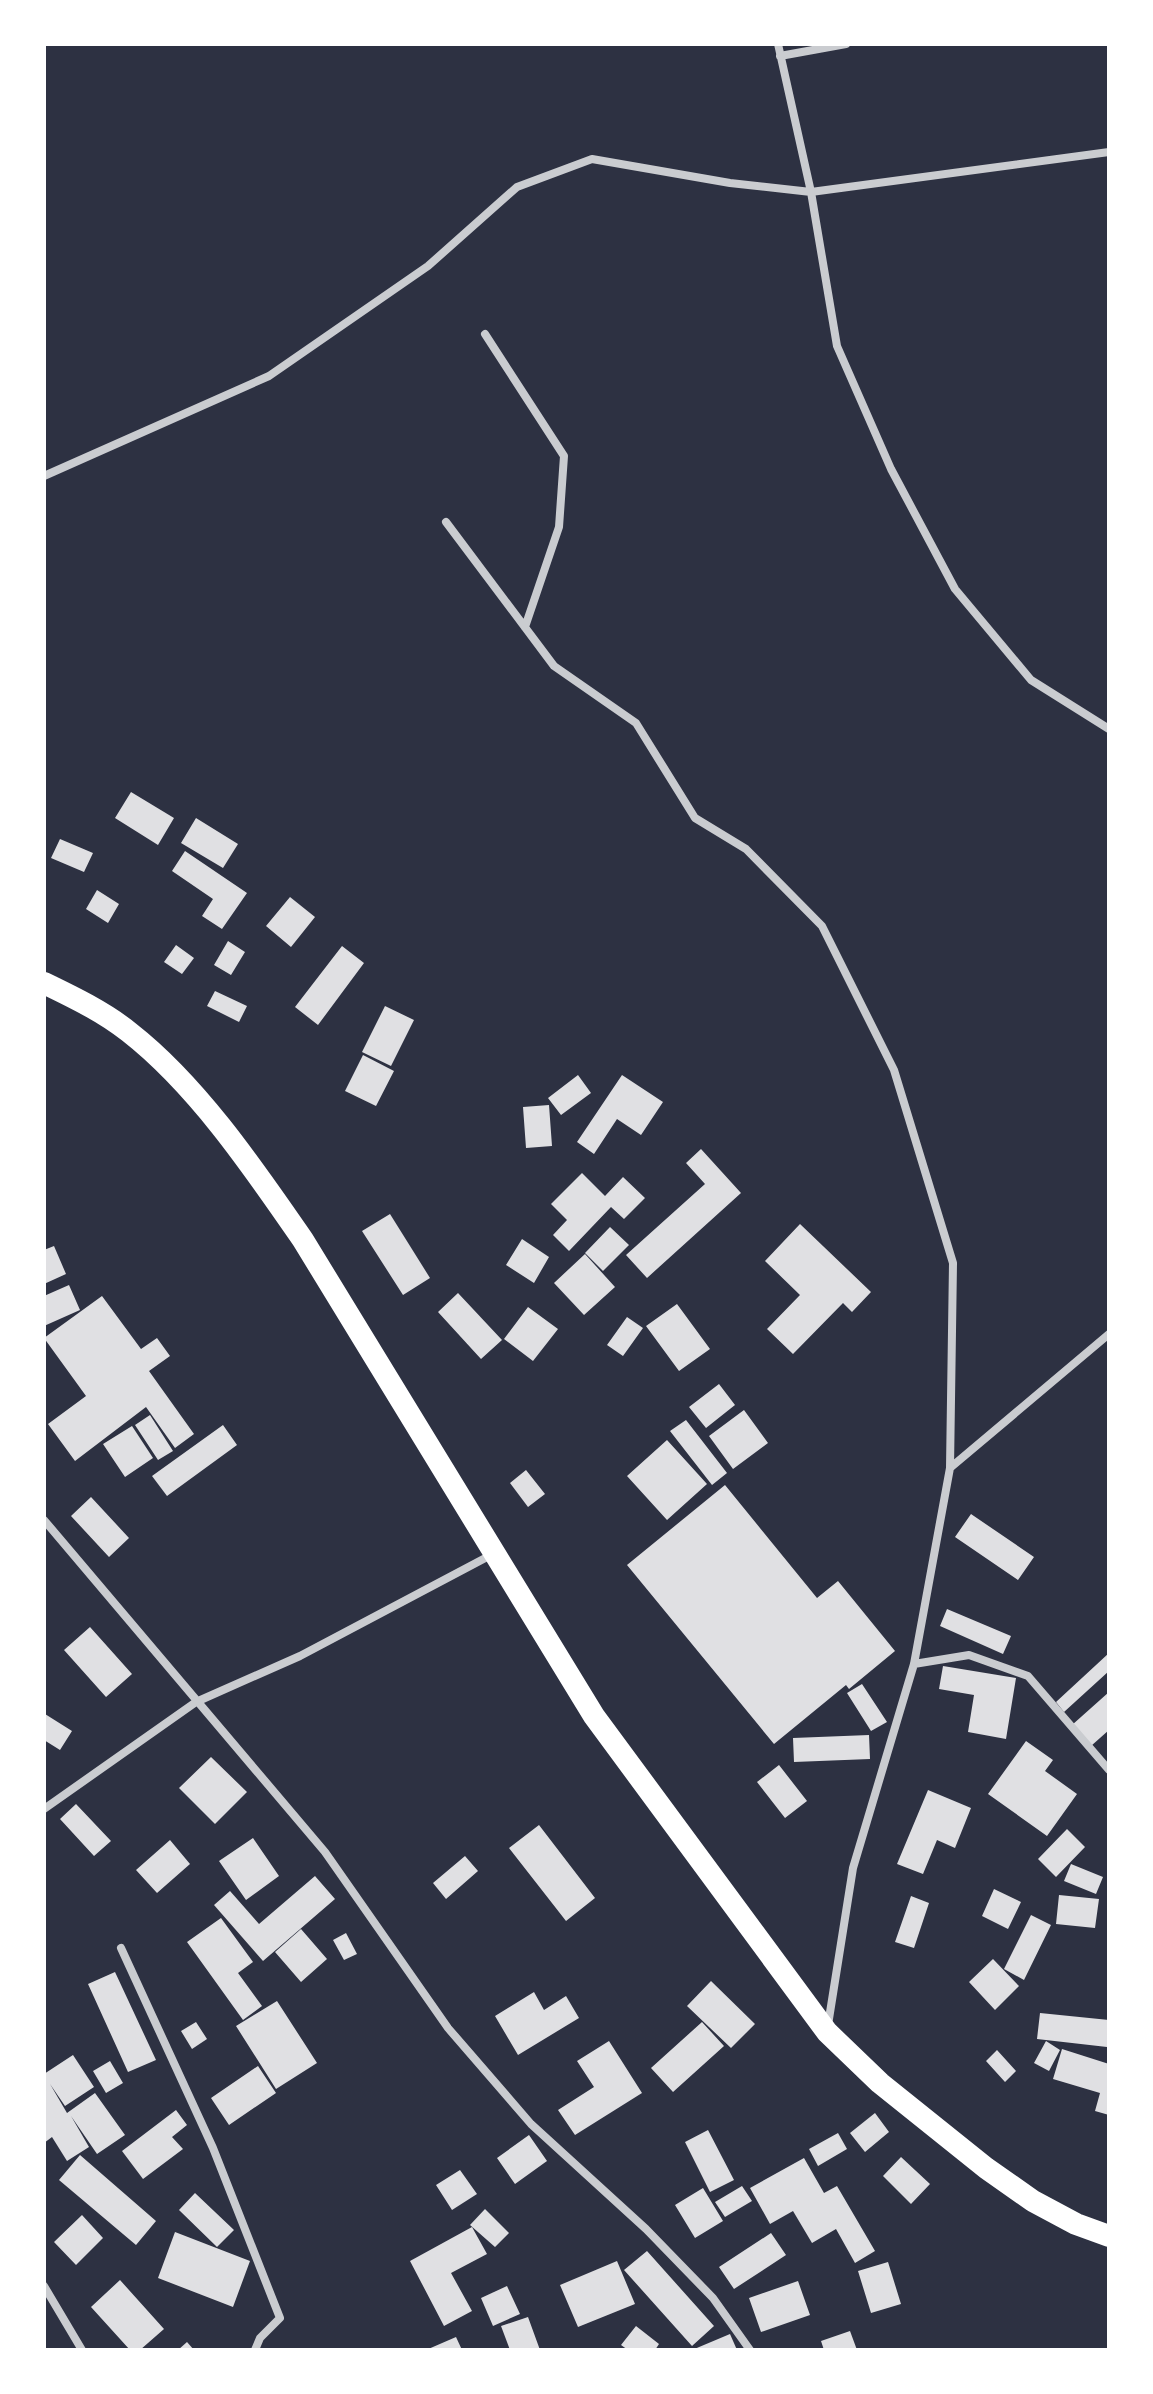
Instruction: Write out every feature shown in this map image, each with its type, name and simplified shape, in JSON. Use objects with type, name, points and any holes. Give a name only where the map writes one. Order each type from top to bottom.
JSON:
[{"type":"highway","points":[[44,983],[128,1031],[168,1066],[250,1164],[303,1240],[594,1716],[827,2032],[880,2083],[986,2168],[1033,2201],[1076,2224],[1109,2236]]},
{"type":"street","points":[[778,44],[811,192],[837,346],[891,469],[955,589],[1031,680],[1109,729]]},
{"type":"street","points":[[780,56],[846,44]]},
{"type":"street","points":[[44,476],[269,376],[428,266],[517,187],[592,159],[730,183],[811,192],[1109,152]]},
{"type":"street","points":[[485,334],[564,456],[559,527],[525,627]]},
{"type":"street","points":[[446,522],[554,666],[636,723],[695,818],[746,849],[822,926],[894,1070],[953,1263],[950,1468],[914,1664],[853,1868],[827,2032]]},
{"type":"street","points":[[950,1468],[1109,1334]]},
{"type":"street","points":[[44,1520],[325,1852],[448,2028],[531,2124],[646,2229],[713,2298],[750,2350]]},
{"type":"street","points":[[44,1809],[196,1702],[300,1656],[496,1553]]},
{"type":"street","points":[[914,1664],[969,1655],[1028,1676],[1109,1770]]},
{"type":"street","points":[[121,1948],[213,2148],[280,2318],[260,2338],[255,2350]]},
{"type":"street","points":[[44,2286],[82,2350]]},
{"type":"building","points":[[131,792],[174,818],[158,845],[115,818]]},
{"type":"building","points":[[196,818],[238,844],[223,868],[181,843]]},
{"type":"building","points":[[60,839],[93,853],[84,872],[51,858]]},
{"type":"building","points":[[185,851],[247,893],[222,929],[202,916],[213,899],[172,871]]},
{"type":"building","points":[[97,890],[119,904],[108,923],[86,909]]},
{"type":"building","points":[[290,897],[315,917],[291,947],[266,926]]},
{"type":"building","points":[[228,941],[245,952],[231,975],[214,965]]},
{"type":"building","points":[[176,945],[194,958],[182,974],[164,962]]},
{"type":"building","points":[[342,946],[364,963],[318,1025],[295,1007]]},
{"type":"building","points":[[215,991],[247,1006],[239,1022],[207,1006]]},
{"type":"building","points":[[385,1006],[414,1020],[391,1066],[362,1052]]},
{"type":"building","points":[[363,1055],[394,1071],[376,1106],[345,1091]]},
{"type":"building","points":[[578,1075],[591,1093],[561,1115],[548,1098]]},
{"type":"building","points":[[622,1075],[663,1102],[641,1135],[617,1119],[594,1154],[577,1142]]},
{"type":"building","points":[[549,1105],[552,1146],[526,1148],[523,1107]]},
{"type":"building","points":[[701,1149],[741,1193],[647,1278],[626,1255],[705,1184],[686,1163]]},
{"type":"building","points":[[582,1173],[605,1196],[623,1177],[645,1198],[624,1219],[611,1207],[569,1251],[553,1235],[567,1220],[551,1204]]},
{"type":"building","points":[[390,1214],[430,1278],[403,1295],[362,1231]]},
{"type":"building","points":[[800,1224],[871,1292],[852,1312],[843,1303],[793,1354],[767,1329],[800,1295],[765,1261]]},
{"type":"building","points":[[610,1227],[629,1245],[603,1271],[585,1253]]},
{"type":"building","points":[[522,1239],[549,1257],[534,1283],[506,1265]]},
{"type":"building","points":[[54,1246],[66,1274],[44,1284],[44,1250]]},
{"type":"building","points":[[585,1254],[615,1287],[584,1315],[554,1283]]},
{"type":"building","points":[[69,1285],[80,1310],[44,1326],[44,1296]]},
{"type":"building","points":[[458,1293],[502,1340],[481,1359],[438,1312]]},
{"type":"building","points":[[102,1296],[141,1349],[157,1338],[170,1356],[149,1371],[194,1434],[175,1448],[146,1407],[75,1461],[48,1424],[86,1396],[44,1338]]},
{"type":"building","points":[[677,1304],[710,1349],[679,1371],[646,1326]]},
{"type":"building","points":[[528,1307],[558,1329],[533,1361],[504,1339]]},
{"type":"building","points":[[627,1317],[643,1328],[623,1356],[607,1345]]},
{"type":"building","points":[[719,1384],[735,1405],[706,1428],[689,1407]]},
{"type":"building","points":[[744,1410],[768,1443],[733,1469],[709,1436]]},
{"type":"building","points":[[150,1415],[173,1451],[158,1460],[135,1425]]},
{"type":"building","points":[[686,1420],[727,1473],[712,1485],[670,1431]]},
{"type":"building","points":[[223,1425],[237,1445],[167,1496],[152,1476]]},
{"type":"building","points":[[132,1426],[153,1458],[125,1477],[103,1444]]},
{"type":"building","points":[[667,1440],[707,1484],[667,1520],[627,1476]]},
{"type":"building","points":[[526,1470],[545,1494],[528,1507],[510,1483]]},
{"type":"building","points":[[725,1485],[817,1598],[838,1581],[895,1651],[849,1689],[846,1685],[774,1744],[627,1565]]},
{"type":"building","points":[[91,1497],[129,1538],[109,1557],[71,1516]]},
{"type":"building","points":[[971,1514],[1034,1557],[1018,1580],[955,1537]]},
{"type":"building","points":[[947,1609],[1011,1636],[1003,1654],[940,1626]]},
{"type":"building","points":[[90,1627],[132,1674],[106,1697],[64,1650]]},
{"type":"building","points":[[1109,1653],[1109,1671],[1064,1712],[1056,1702]]},
{"type":"building","points":[[943,1666],[1016,1678],[1006,1739],[968,1732],[974,1695],[939,1689]]},
{"type":"building","points":[[862,1684],[887,1722],[871,1731],[847,1693]]},
{"type":"building","points":[[1109,1692],[1109,1730],[1091,1746],[1072,1725]]},
{"type":"building","points":[[45,1714],[72,1731],[60,1750],[44,1740]]},
{"type":"building","points":[[869,1735],[870,1759],[794,1762],[793,1738]]},
{"type":"building","points":[[1026,1741],[1053,1760],[1045,1771],[1077,1794],[1047,1836],[988,1794]]},
{"type":"building","points":[[211,1757],[247,1792],[215,1824],[179,1788]]},
{"type":"building","points":[[779,1765],[807,1801],[785,1818],[757,1782]]},
{"type":"building","points":[[928,1790],[971,1808],[955,1848],[937,1840],[923,1874],[897,1864]]},
{"type":"building","points":[[76,1804],[111,1841],[94,1856],[60,1819]]},
{"type":"building","points":[[539,1825],[595,1898],[566,1921],[509,1848]]},
{"type":"building","points":[[1067,1829],[1085,1847],[1056,1877],[1038,1859]]},
{"type":"building","points":[[253,1838],[279,1876],[246,1900],[219,1861]]},
{"type":"building","points":[[170,1840],[190,1864],[157,1893],[136,1870]]},
{"type":"building","points":[[465,1856],[478,1871],[446,1899],[433,1883]]},
{"type":"building","points":[[1071,1864],[1103,1877],[1096,1894],[1064,1881]]},
{"type":"building","points":[[315,1876],[335,1899],[263,1961],[214,1905],[230,1891],[259,1924]]},
{"type":"building","points":[[994,1889],[1021,1902],[1008,1929],[982,1916]]},
{"type":"building","points":[[1059,1895],[1099,1899],[1095,1928],[1056,1924]]},
{"type":"building","points":[[911,1896],[929,1903],[914,1948],[895,1942]]},
{"type":"building","points":[[1031,1915],[1051,1925],[1024,1980],[1004,1969]]},
{"type":"building","points":[[221,1918],[253,1962],[238,1973],[262,2006],[243,2020],[187,1942]]},
{"type":"building","points":[[301,1929],[327,1959],[301,1982],[275,1952]]},
{"type":"building","points":[[346,1933],[357,1954],[344,1960],[333,1940]]},
{"type":"building","points":[[993,1959],[1019,1986],[995,2010],[969,1982]]},
{"type":"building","points":[[115,1972],[156,2060],[128,2072],[88,1984]]},
{"type":"building","points":[[711,1981],[755,2024],[731,2048],[687,2006]]},
{"type":"building","points":[[534,1992],[544,2010],[566,1996],[579,2018],[518,2055],[495,2016]]},
{"type":"building","points":[[277,2001],[317,2063],[276,2089],[236,2026]]},
{"type":"building","points":[[1040,2013],[1109,2020],[1107,2047],[1037,2039]]},
{"type":"building","points":[[196,2022],[207,2039],[192,2049],[181,2031]]},
{"type":"building","points":[[702,2022],[724,2046],[673,2092],[651,2068]]},
{"type":"building","points":[[609,2041],[642,2093],[575,2135],[558,2110],[594,2087],[577,2061]]},
{"type":"building","points":[[1046,2041],[1060,2050],[1049,2071],[1034,2063]]},
{"type":"building","points":[[1062,2049],[1109,2064],[1109,2115],[1095,2111],[1100,2093],[1053,2079]]},
{"type":"building","points":[[997,2050],[1016,2071],[1005,2082],[986,2061]]},
{"type":"building","points":[[73,2055],[94,2087],[65,2106],[50,2084],[67,2113],[95,2093],[125,2135],[97,2154],[71,2116],[89,2147],[67,2161],[52,2137],[44,2143],[44,2074]]},
{"type":"building","points":[[110,2061],[123,2083],[106,2093],[93,2071]]},
{"type":"building","points":[[258,2066],[276,2093],[229,2125],[211,2098]]},
{"type":"building","points":[[176,2110],[187,2125],[172,2137],[183,2149],[143,2179],[122,2151]]},
{"type":"building","points":[[875,2113],[889,2132],[865,2152],[850,2133]]},
{"type":"building","points":[[708,2130],[734,2180],[710,2192],[685,2142]]},
{"type":"building","points":[[838,2133],[847,2149],[818,2166],[809,2149]]},
{"type":"building","points":[[529,2135],[547,2161],[515,2184],[497,2158]]},
{"type":"building","points":[[80,2155],[156,2221],[136,2245],[59,2180]]},
{"type":"building","points":[[901,2157],[930,2184],[911,2204],[883,2176]]},
{"type":"building","points":[[804,2158],[824,2193],[837,2186],[875,2251],[855,2263],[836,2229],[812,2243],[793,2211],[770,2224],[750,2188]]},
{"type":"building","points":[[460,2170],[477,2194],[452,2210],[436,2185]]},
{"type":"building","points":[[742,2186],[752,2201],[725,2217],[715,2202]]},
{"type":"building","points":[[703,2188],[723,2221],[695,2238],[675,2205]]},
{"type":"building","points":[[195,2193],[234,2230],[217,2247],[179,2210]]},
{"type":"building","points":[[485,2209],[509,2233],[495,2247],[470,2225]]},
{"type":"building","points":[[82,2215],[103,2238],[76,2265],[54,2242]]},
{"type":"building","points":[[472,2227],[487,2254],[451,2273],[472,2311],[444,2326],[410,2261]]},
{"type":"building","points":[[175,2232],[250,2261],[233,2307],[158,2278]]},
{"type":"building","points":[[771,2233],[786,2255],[734,2289],[719,2267]]},
{"type":"building","points":[[647,2251],[714,2326],[692,2346],[624,2270]]},
{"type":"building","points":[[617,2261],[635,2304],[578,2327],[560,2285]]},
{"type":"building","points":[[888,2262],[901,2304],[871,2313],[858,2271]]},
{"type":"building","points":[[120,2280],[164,2329],[140,2350],[130,2350],[91,2307]]},
{"type":"building","points":[[798,2281],[810,2315],[761,2332],[749,2298]]},
{"type":"building","points":[[507,2286],[520,2314],[493,2326],[481,2298]]},
{"type":"building","points":[[528,2317],[540,2350],[510,2350],[501,2326]]},
{"type":"building","points":[[636,2326],[659,2344],[655,2350],[628,2350],[621,2345]]},
{"type":"building","points":[[850,2331],[857,2350],[824,2350],[821,2341]]},
{"type":"building","points":[[730,2334],[737,2350],[692,2350]]},
{"type":"building","points":[[456,2337],[462,2350],[426,2350]]},
{"type":"building","points":[[187,2342],[194,2350],[178,2350]]}]
